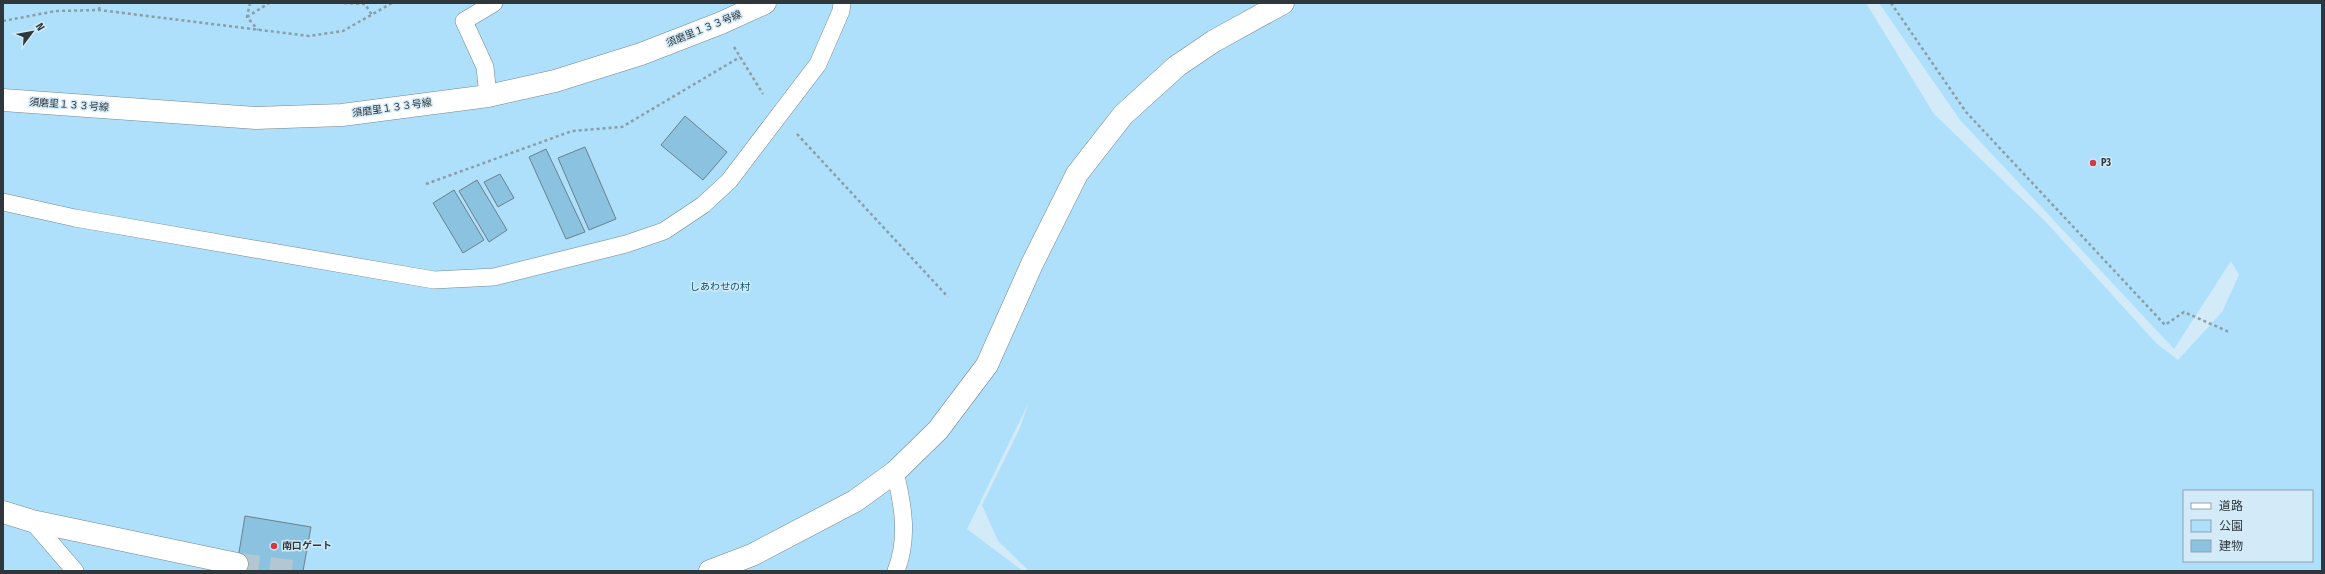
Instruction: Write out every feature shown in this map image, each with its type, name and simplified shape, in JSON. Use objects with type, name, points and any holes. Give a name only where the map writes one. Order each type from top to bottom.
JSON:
[{"type":"street","name":"須磨里１３３号線","points":[[3,100],[256,118],[342,115],[488,96],[555,81],[641,54],[721,23],[765,3]]},
{"type":"street","points":[[710,571],[752,555],[855,501],[895,472],[938,430],[987,365],[1032,264],[1077,174],[1123,115],[1183,62],[1214,40],[1282,3]]},
{"type":"street","points":[[3,512],[32,521],[237,564]]},
{"type":"lane","points":[[488,96],[485,67],[464,21],[494,3]]},
{"type":"lane","points":[[3,202],[75,218],[434,280],[494,277],[626,244],[664,231],[703,205],[729,181],[818,64],[841,11],[842,3]]},
{"type":"lane","points":[[895,472],[904,508],[903,554],[896,571]]},
{"type":"lane","points":[[32,521],[75,571]]},
{"type":"path","points":[[99,10],[100,3]]},
{"type":"path","points":[[247,17],[250,3]]},
{"type":"path","points":[[247,17],[269,3]]},
{"type":"path","points":[[344,3],[365,4],[372,15]]},
{"type":"path","points":[[3,21],[56,11],[99,10],[309,36],[343,30],[392,3]]},
{"type":"path","points":[[1891,3],[1966,112],[2165,325],[2184,312],[2229,332]]},
{"type":"path","points":[[247,17],[258,30]]},
{"type":"path","points":[[734,46],[766,99]]},
{"type":"path","points":[[426,184],[572,131],[622,128],[740,57]]},
{"type":"path","points":[[796,133],[948,297]]},
{"type":"green space","name":"しあわせの村","points":[[3,3],[1866,3],[1934,114],[2045,221],[2156,343],[2178,360],[2222,312],[2239,275],[2231,261],[2174,349],[1960,120],[1879,3],[2322,3],[2322,571],[1029,571],[998,541],[982,505],[1019,430],[1029,402],[967,529],[1023,571],[3,571]]},
{"type":"building","points":[[685,116],[727,152],[703,180],[661,145]]},
{"type":"building","points":[[585,147],[616,219],[589,230],[558,158]]},
{"type":"building","points":[[546,149],[585,232],[566,239],[529,157]]},
{"type":"building","points":[[500,174],[514,198],[498,207],[484,182]]},
{"type":"building","points":[[477,180],[507,230],[489,242],[459,191]]},
{"type":"building","points":[[454,190],[484,240],[463,253],[433,203]]},
{"type":"building","name":"南口ゲート","points":[[245,516],[311,527],[303,571],[236,571]]},
{"type":"tunnel","points":[[237,564],[292,571]]},
{"type":"place","name":"P3","points":[[2093,163]]},
{"type":"place","name":"南口ゲート","points":[[274,546]]}]
